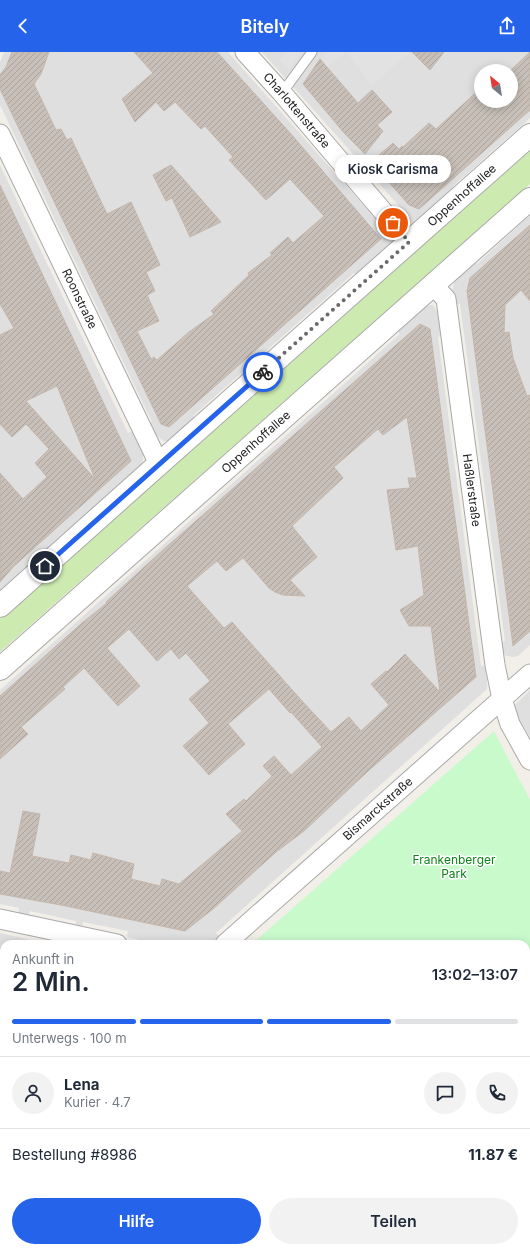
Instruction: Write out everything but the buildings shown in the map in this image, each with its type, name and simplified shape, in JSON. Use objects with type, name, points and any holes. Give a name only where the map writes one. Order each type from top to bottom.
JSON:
[{"type":"street","name":"Charlottenstraße","points":[[245,52],[282,93],[409,242]]},
{"type":"street","name":"Roonstraße","points":[[0,134],[159,464]]},
{"type":"street","name":"Oppenhoffallee","points":[[0,606],[530,136]]},
{"type":"street","name":"Oppenhoffallee","points":[[0,669],[530,199]]},
{"type":"street","name":"Haßlerstraße","points":[[433,285],[446,299],[495,665],[502,699],[510,724],[530,760]]},
{"type":"street","name":"Bismarckstraße","points":[[230,940],[530,674]]},
{"type":"street","points":[[0,918],[99,940]]},
{"type":"lane","points":[[282,93],[312,52]]},
{"type":"shaded area","points":[[4,52],[228,52],[381,225],[385,222],[394,242],[358,276],[354,273],[193,416],[196,420],[170,442],[164,441],[154,434],[147,424],[152,422],[0,105],[0,62]]},
{"type":"shaded area","points":[[262,52],[530,52],[530,118],[453,186],[456,190],[417,223],[411,223],[400,216],[397,212],[401,208]]},
{"type":"shaded area","points":[[286,52],[302,52],[289,69],[280,60]]},
{"type":"shaded area","points":[[325,52],[346,52],[327,67],[320,59]]},
{"type":"shaded area","points":[[346,52],[410,52],[372,86]]},
{"type":"shaded area","points":[[0,165],[128,433],[133,431],[143,451],[143,460],[141,466],[0,594]]},
{"type":"shaded area","points":[[530,215],[530,645],[518,656],[513,657],[503,654],[498,643],[505,641],[460,304],[454,305],[452,290],[456,277],[474,260],[477,264]]},
{"type":"shaded area","points":[[433,305],[437,312],[442,335],[438,337],[481,666],[487,666],[487,689],[216,933],[221,938],[219,940],[140,940],[127,937],[128,931],[83,922],[82,927],[76,926],[76,921],[30,911],[28,917],[18,914],[19,908],[0,904],[0,690],[400,334],[397,330],[425,307]]},
{"type":"shaded area","points":[[530,690],[530,737],[515,712],[514,706]]},
{"type":"shaded area","points":[[0,933],[31,940],[0,940]]},
{"type":"green space","points":[[530,149],[530,184],[0,652],[0,619]]},
{"type":"green space","name":"Frankenberger Park","points":[[494,731],[530,800],[530,940],[257,940]]},
{"type":"way so far","points":[[263,372],[409,242],[393,223]]},
{"type":"place","name":"Kiosk Carisma","points":[[393,223]]},
{"type":"route","points":[[45,566],[263,372]]}]
